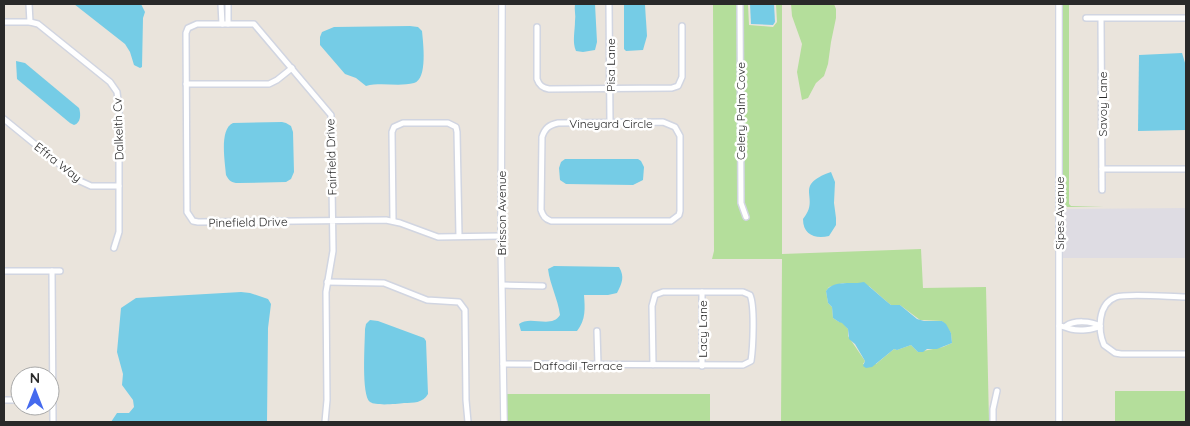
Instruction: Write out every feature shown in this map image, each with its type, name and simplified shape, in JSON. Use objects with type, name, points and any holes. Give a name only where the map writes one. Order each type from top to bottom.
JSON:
[{"type":"street","points":[[4,22],[30,22],[29,4]]},
{"type":"street","points":[[221,4],[225,24]]},
{"type":"street","points":[[225,24],[228,4]]},
{"type":"street","name":"Brisson Avenue","points":[[502,4],[501,236],[504,422]]},
{"type":"street","name":"Celery Palm Cove","points":[[740,4],[741,202],[746,217]]},
{"type":"street","name":"Sipes Avenue","points":[[1059,4],[1059,422]]},
{"type":"street","name":"Pisa Lane","points":[[610,5],[610,123]]},
{"type":"street","points":[[1086,18],[1186,18]]},
{"type":"street","name":"Savoy Lane","points":[[1101,18],[1102,190]]},
{"type":"street","name":"Dalkeith Cv","points":[[30,22],[42,26],[110,82],[117,92],[119,105],[119,232],[114,248]]},
{"type":"street","name":"Pinefield Drive","points":[[225,24],[196,24],[188,28],[186,33],[187,212],[193,221],[393,220],[433,236],[444,238],[501,236]]},
{"type":"street","name":"Fairfield Drive","points":[[225,24],[254,24],[330,115],[332,258],[327,282],[327,400],[325,422]]},
{"type":"street","points":[[537,27],[537,79],[543,88],[672,88],[678,86],[682,77],[682,26]]},
{"type":"street","points":[[186,84],[269,84],[292,68]]},
{"type":"street","name":"Effra Way","points":[[4,119],[80,181],[92,186],[119,186]]},
{"type":"street","name":"Vineyard Circle","points":[[663,122],[675,127],[680,136],[679,215],[671,221],[547,220],[541,210],[542,137],[544,131],[552,124],[558,123],[610,123],[663,122]]},
{"type":"street","points":[[393,220],[392,132],[394,128],[402,123],[448,123],[456,127],[457,132],[459,236]]},
{"type":"street","points":[[1102,169],[1186,169]]},
{"type":"street","points":[[4,271],[60,271]]},
{"type":"street","points":[[52,271],[52,366]]},
{"type":"street","points":[[327,282],[384,283],[427,300],[454,300],[463,305],[465,310],[468,422]]},
{"type":"street","points":[[502,285],[543,286]]},
{"type":"street","name":"Daffodil Terrace","points":[[503,364],[702,366],[743,365],[751,360],[752,318],[750,295],[743,292],[663,292],[655,295],[652,306],[652,365]]},
{"type":"street","name":"Lacy Lane","points":[[702,292],[702,366]]},
{"type":"street","points":[[1186,297],[1116,297],[1105,306],[1100,326],[1104,345],[1115,353],[1186,354]]},
{"type":"street","points":[[1059,326],[1066,326],[1070,329],[1080,326],[1094,329],[1100,326]]},
{"type":"street","points":[[597,331],[598,365]]},
{"type":"street","points":[[993,422],[996,391]]},
{"type":"shaded area","points":[[1186,208],[1186,258],[1062,258],[1063,209]]},
{"type":"green space","points":[[713,4],[738,4],[738,202],[744,220],[749,218],[743,202],[742,4],[748,4],[749,25],[773,27],[777,22],[776,4],[782,4],[782,254],[921,249],[923,288],[986,287],[989,422],[781,422],[782,259],[712,259],[714,251]],"holes":[[[843,283],[869,286],[891,305],[900,305],[920,320],[942,321],[951,333],[952,343],[943,347],[918,352],[911,345],[897,350],[894,349],[876,364],[863,364],[865,361],[848,336],[848,329],[842,322],[833,318],[832,307],[828,303],[826,291],[829,287]]]},
{"type":"green space","points":[[791,4],[834,4],[836,9],[828,64],[824,76],[816,83],[808,98],[802,100],[797,72],[802,44],[792,16]]},
{"type":"green space","points":[[1063,4],[1069,4],[1069,204],[1071,206],[1104,207],[1064,207],[1061,209]]},
{"type":"green space","points":[[1115,391],[1186,391],[1186,422],[1115,422]]},
{"type":"green space","points":[[506,394],[710,394],[710,422],[506,422]]},
{"type":"water","points":[[74,4],[141,4],[145,12],[143,18],[142,67],[134,65],[125,44]]},
{"type":"water","points":[[575,4],[595,4],[597,42],[595,50],[576,51],[574,40]]},
{"type":"water","points":[[624,4],[645,5],[647,36],[643,50],[626,51],[624,49]]},
{"type":"water","points":[[750,4],[774,4],[775,22],[773,25],[751,24]]},
{"type":"water","points":[[334,27],[418,27],[422,31],[423,43],[423,68],[418,80],[414,83],[366,86],[356,78],[345,74],[320,45],[322,32]]},
{"type":"water","points":[[1182,53],[1186,66],[1186,130],[1138,131],[1139,55]]},
{"type":"water","points":[[16,61],[25,63],[79,108],[80,115],[76,124],[70,123],[17,79]]},
{"type":"water","points":[[282,122],[291,126],[293,132],[294,172],[291,179],[286,182],[232,182],[226,175],[224,154],[224,139],[229,126],[233,123]]},
{"type":"water","points":[[565,159],[638,159],[644,167],[643,180],[633,185],[566,184],[560,180],[559,168],[561,162]]},
{"type":"water","points":[[831,172],[835,182],[836,225],[829,236],[819,237],[811,235],[805,229],[803,219],[810,204],[810,187],[812,182],[819,177]]},
{"type":"water","points":[[554,266],[619,267],[622,280],[617,293],[584,295],[585,309],[577,331],[521,331],[519,324],[529,321],[552,321],[560,315],[548,269]]},
{"type":"water","points":[[864,282],[891,305],[900,305],[917,319],[942,321],[951,333],[952,343],[937,349],[927,349],[923,352],[918,352],[911,345],[897,350],[894,349],[872,367],[866,368],[863,366],[865,361],[855,344],[849,339],[848,329],[833,318],[832,307],[828,303],[826,291],[829,287],[838,284]]},
{"type":"water","points":[[241,292],[268,299],[271,304],[268,328],[267,422],[111,422],[117,413],[129,413],[134,407],[133,400],[122,385],[123,374],[117,352],[121,308],[136,298]]},
{"type":"water","points":[[370,320],[378,321],[424,338],[426,341],[428,394],[421,401],[391,404],[370,402],[365,389],[364,368],[365,329],[366,324]]}]
